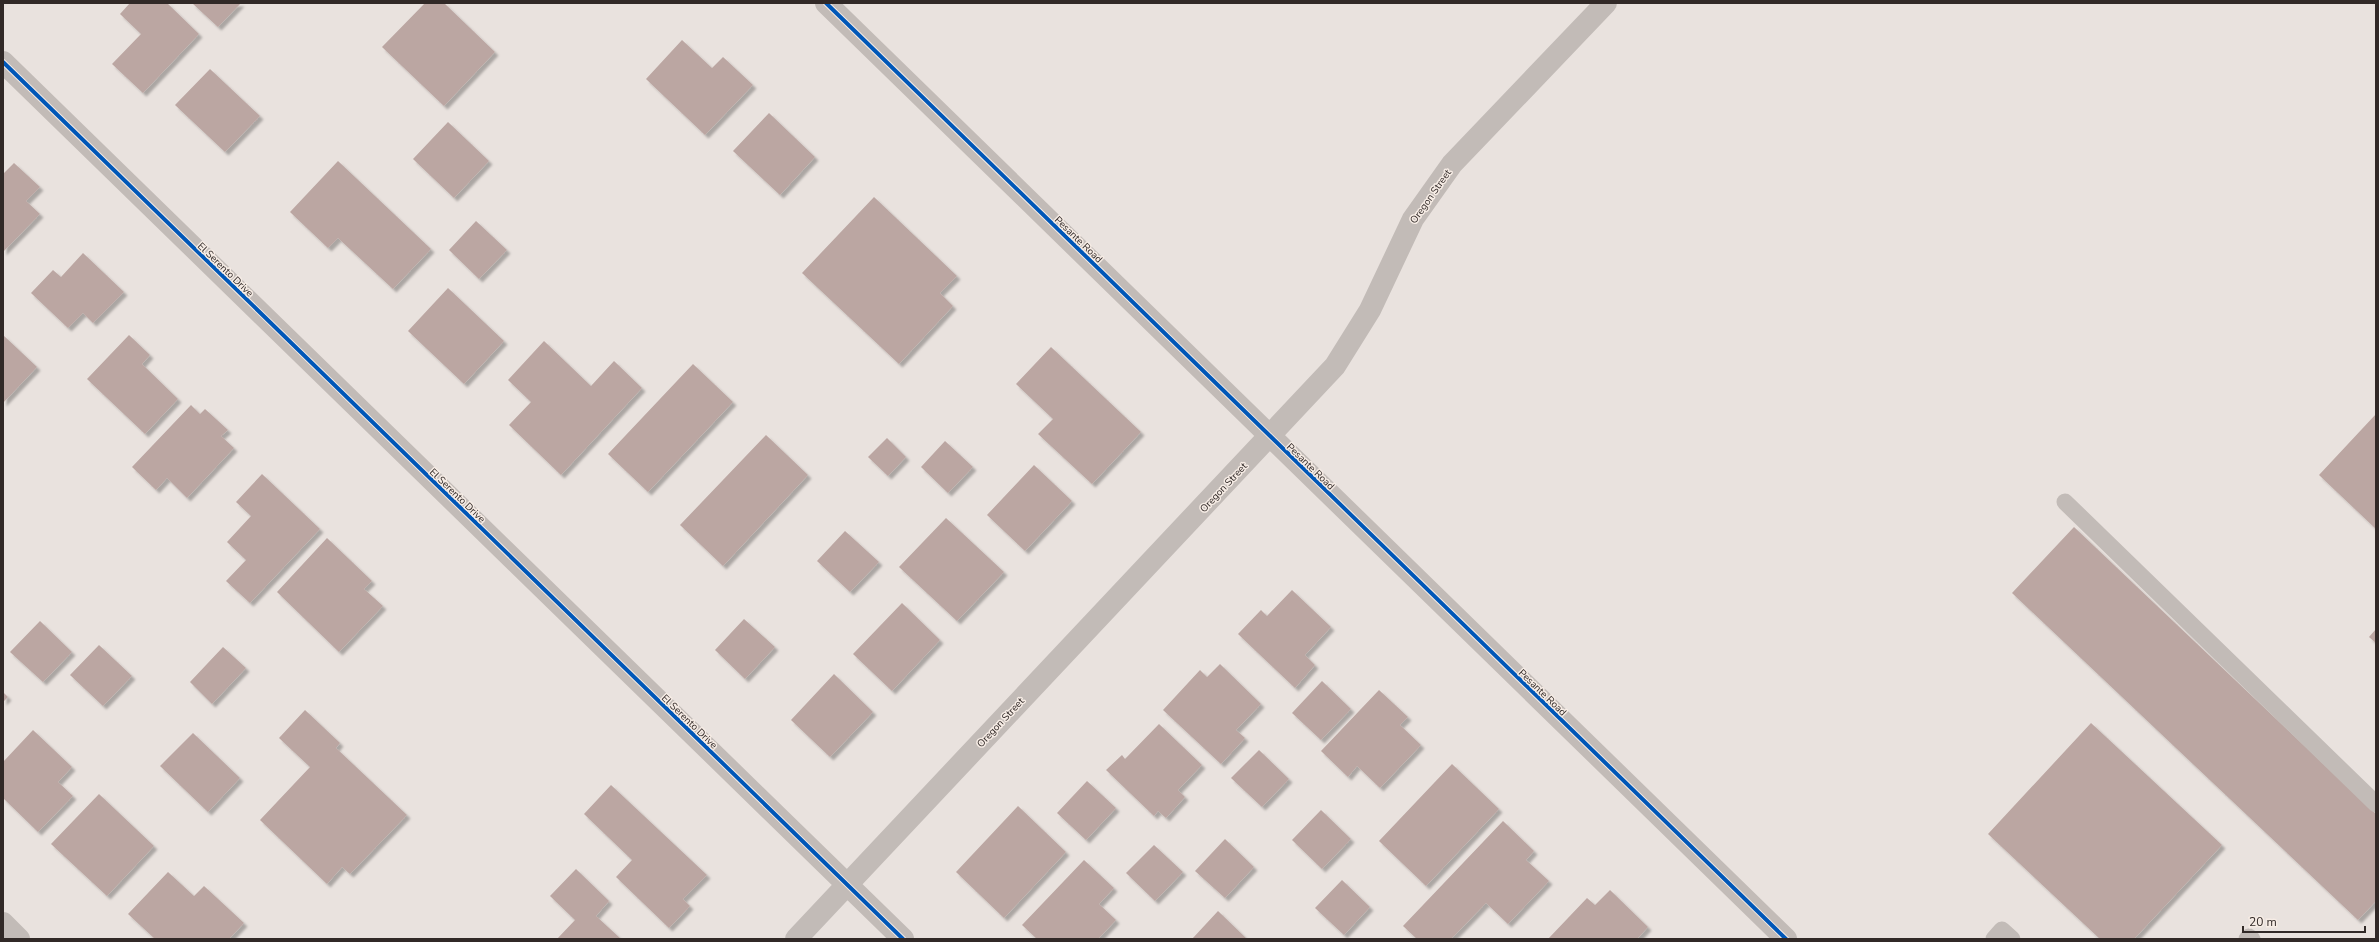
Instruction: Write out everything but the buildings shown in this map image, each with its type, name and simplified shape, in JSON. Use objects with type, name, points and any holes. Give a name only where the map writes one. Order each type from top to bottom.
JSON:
[{"type":"street","name":"Pesante Road","points":[[826,3],[1786,939]]},
{"type":"street","name":"Oregon Street","points":[[796,939],[1270,437],[1335,366],[1370,310],[1413,218],[1452,164],[1606,3]]},
{"type":"street","name":"El Serento Drive","points":[[3,62],[903,939]]},
{"type":"street","points":[[3,923],[19,939]]},
{"type":"lane","points":[[2065,502],[2376,804]]},
{"type":"lane","points":[[1994,939],[2002,930],[2012,939]]},
{"type":"lane","points":[[2247,939],[2249,937],[2252,939]]},
{"type":"cycle path","points":[[826,3],[1786,939]]},
{"type":"cycle path","points":[[3,62],[903,939]]}]
